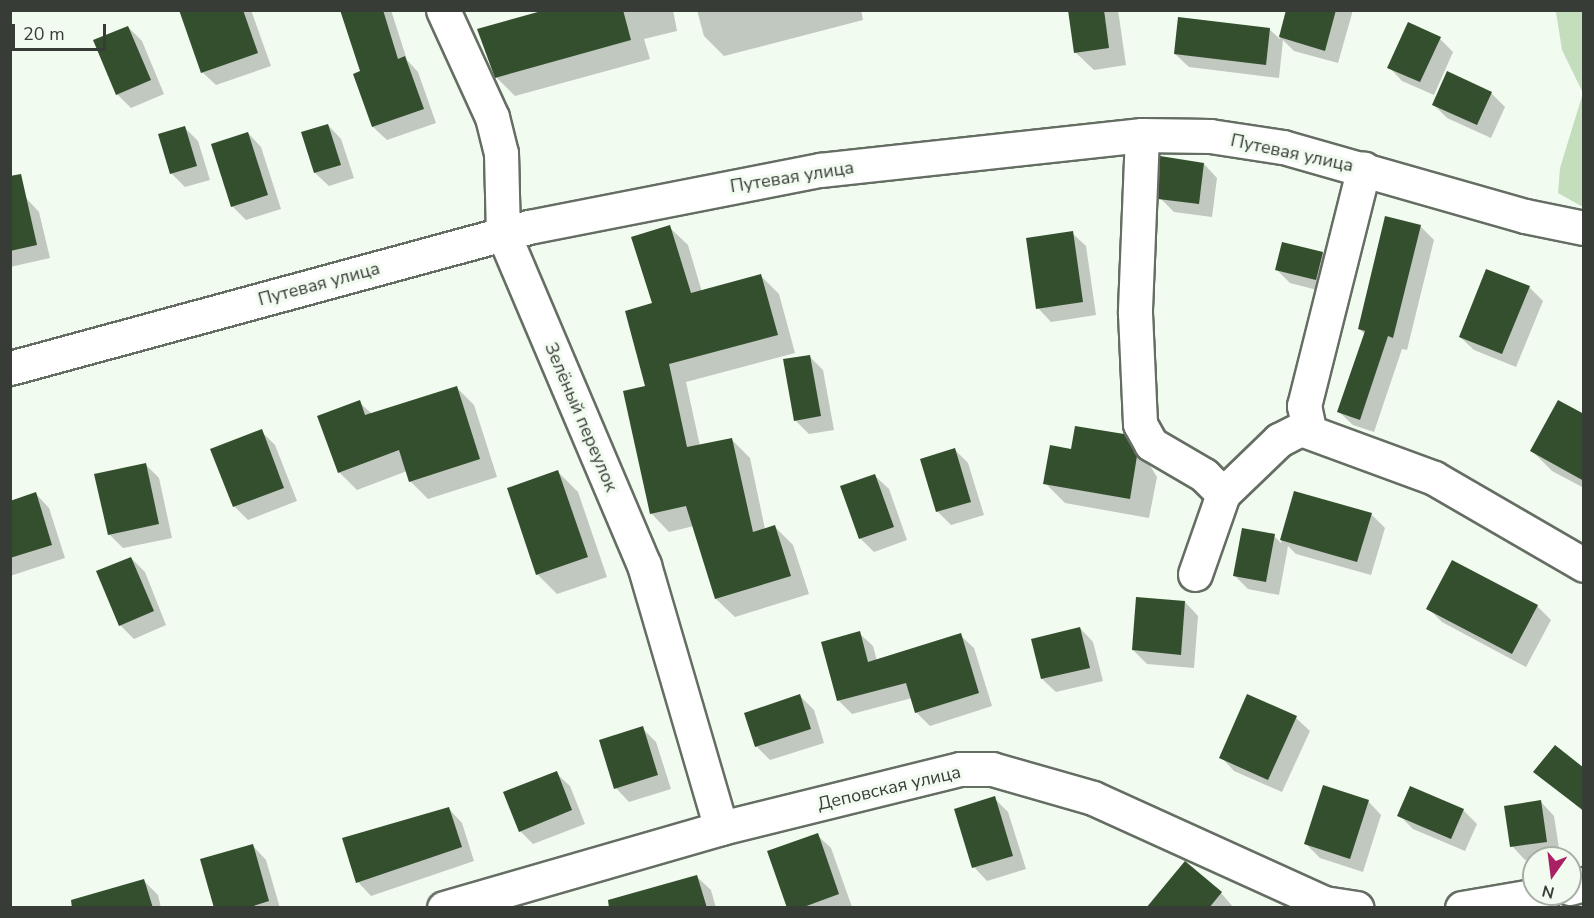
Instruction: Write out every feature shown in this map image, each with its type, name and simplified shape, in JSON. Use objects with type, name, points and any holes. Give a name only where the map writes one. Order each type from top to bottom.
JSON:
[{"type":"street","name":"Зелёный переулок","points":[[443,10],[492,117],[501,153],[503,233],[644,565],[721,828]]},
{"type":"street","name":"Путевая улица","points":[[10,368],[503,233],[820,170],[1142,135],[1210,136],[1283,147],[1364,168],[1525,216],[1584,228]]},
{"type":"street","points":[[1142,135],[1135,313],[1140,424],[1151,444],[1204,475],[1223,494]]},
{"type":"street","points":[[1309,429],[1304,406],[1364,168]]},
{"type":"street","points":[[1195,574],[1223,494],[1279,440],[1295,430],[1309,429],[1434,478],[1584,565]]},
{"type":"street","name":"Деповская улица","points":[[444,908],[721,828],[960,769],[992,769],[1094,798],[1323,903],[1357,908]]},
{"type":"street","points":[[1462,908],[1522,898]]},
{"type":"green space","points":[[1584,11],[1583,207],[1558,193],[1560,168],[1583,93],[1562,50],[1556,12]]},
{"type":"building","points":[[179,10],[243,10],[258,53],[201,73]]},
{"type":"building","points":[[340,10],[383,10],[398,59],[405,56],[424,109],[372,127],[353,74],[360,71]]},
{"type":"building","points":[[545,10],[623,10],[631,40],[495,78],[477,29]]},
{"type":"building","points":[[1068,10],[1104,10],[1109,48],[1074,53]]},
{"type":"building","points":[[1286,10],[1336,10],[1325,51],[1279,37]]},
{"type":"building","points":[[1178,17],[1270,28],[1266,65],[1174,54]]},
{"type":"building","points":[[1408,22],[1441,37],[1420,82],[1387,68]]},
{"type":"building","points":[[128,26],[151,80],[116,95],[93,40]]},
{"type":"building","points":[[1447,71],[1492,92],[1477,125],[1432,105]]},
{"type":"building","points":[[328,124],[341,165],[314,173],[301,132]]},
{"type":"building","points":[[185,126],[197,166],[170,174],[158,134]]},
{"type":"building","points":[[248,132],[268,195],[231,207],[211,144]]},
{"type":"building","points":[[1160,156],[1204,163],[1199,204],[1158,199]]},
{"type":"building","points":[[21,174],[37,245],[10,251],[10,176]]},
{"type":"building","points":[[1385,216],[1421,225],[1393,338],[1388,336],[1360,420],[1337,412],[1365,331],[1358,329]]},
{"type":"building","points":[[670,225],[691,293],[761,274],[778,335],[669,364],[687,447],[732,438],[753,532],[775,525],[791,576],[715,599],[686,506],[650,514],[623,391],[645,386],[625,311],[652,303],[631,237]]},
{"type":"building","points":[[1073,231],[1083,302],[1036,309],[1026,238]]},
{"type":"building","points":[[1282,242],[1323,252],[1316,280],[1275,270]]},
{"type":"building","points":[[1486,269],[1530,286],[1502,354],[1459,337]]},
{"type":"building","points":[[810,355],[821,416],[794,421],[783,359]]},
{"type":"building","points":[[457,386],[480,459],[409,482],[399,450],[338,473],[317,416],[360,400],[365,415]]},
{"type":"building","points":[[1558,400],[1584,414],[1584,481],[1530,451]]},
{"type":"building","points":[[1075,426],[1124,434],[1137,456],[1130,499],[1043,484],[1050,445],[1071,449]]},
{"type":"building","points":[[262,429],[284,488],[233,507],[210,449]]},
{"type":"building","points":[[955,448],[971,502],[936,512],[920,459]]},
{"type":"building","points":[[146,463],[159,524],[108,535],[94,474]]},
{"type":"building","points":[[558,470],[588,557],[536,575],[507,488]]},
{"type":"building","points":[[875,474],[894,527],[859,539],[840,486]]},
{"type":"building","points":[[1294,491],[1372,513],[1357,562],[1280,540]]},
{"type":"building","points":[[36,492],[52,545],[10,558],[10,501]]},
{"type":"building","points":[[1242,528],[1275,534],[1266,582],[1233,576]]},
{"type":"building","points":[[131,557],[154,611],[119,626],[96,571]]},
{"type":"building","points":[[1452,560],[1538,605],[1512,654],[1426,609]]},
{"type":"building","points":[[1136,597],[1185,601],[1181,655],[1132,650]]},
{"type":"building","points":[[1080,627],[1090,668],[1041,679],[1031,639]]},
{"type":"building","points":[[860,631],[868,662],[961,633],[979,693],[915,713],[906,683],[837,701],[821,642]]},
{"type":"building","points":[[800,694],[811,729],[755,747],[744,713]]},
{"type":"building","points":[[1247,694],[1297,716],[1268,780],[1219,758]]},
{"type":"building","points":[[643,726],[658,775],[614,789],[599,740]]},
{"type":"building","points":[[1555,745],[1584,768],[1584,811],[1533,772]]},
{"type":"building","points":[[557,771],[572,810],[519,832],[503,792]]},
{"type":"building","points":[[1323,785],[1369,800],[1350,859],[1304,844]]},
{"type":"building","points":[[1410,786],[1464,809],[1451,839],[1397,816]]},
{"type":"building","points":[[995,796],[1013,856],[972,868],[954,809]]},
{"type":"building","points":[[1541,800],[1547,842],[1510,847],[1504,806]]},
{"type":"building","points":[[449,807],[462,847],[356,883],[342,838]]},
{"type":"building","points":[[818,833],[839,894],[801,908],[787,908],[767,851]]},
{"type":"building","points":[[253,844],[269,901],[247,908],[214,908],[200,859]]},
{"type":"building","points":[[1185,861],[1222,892],[1209,908],[1146,908]]},
{"type":"building","points":[[697,875],[707,908],[609,908],[608,900]]},
{"type":"building","points":[[144,879],[153,908],[72,908],[71,900]]}]
